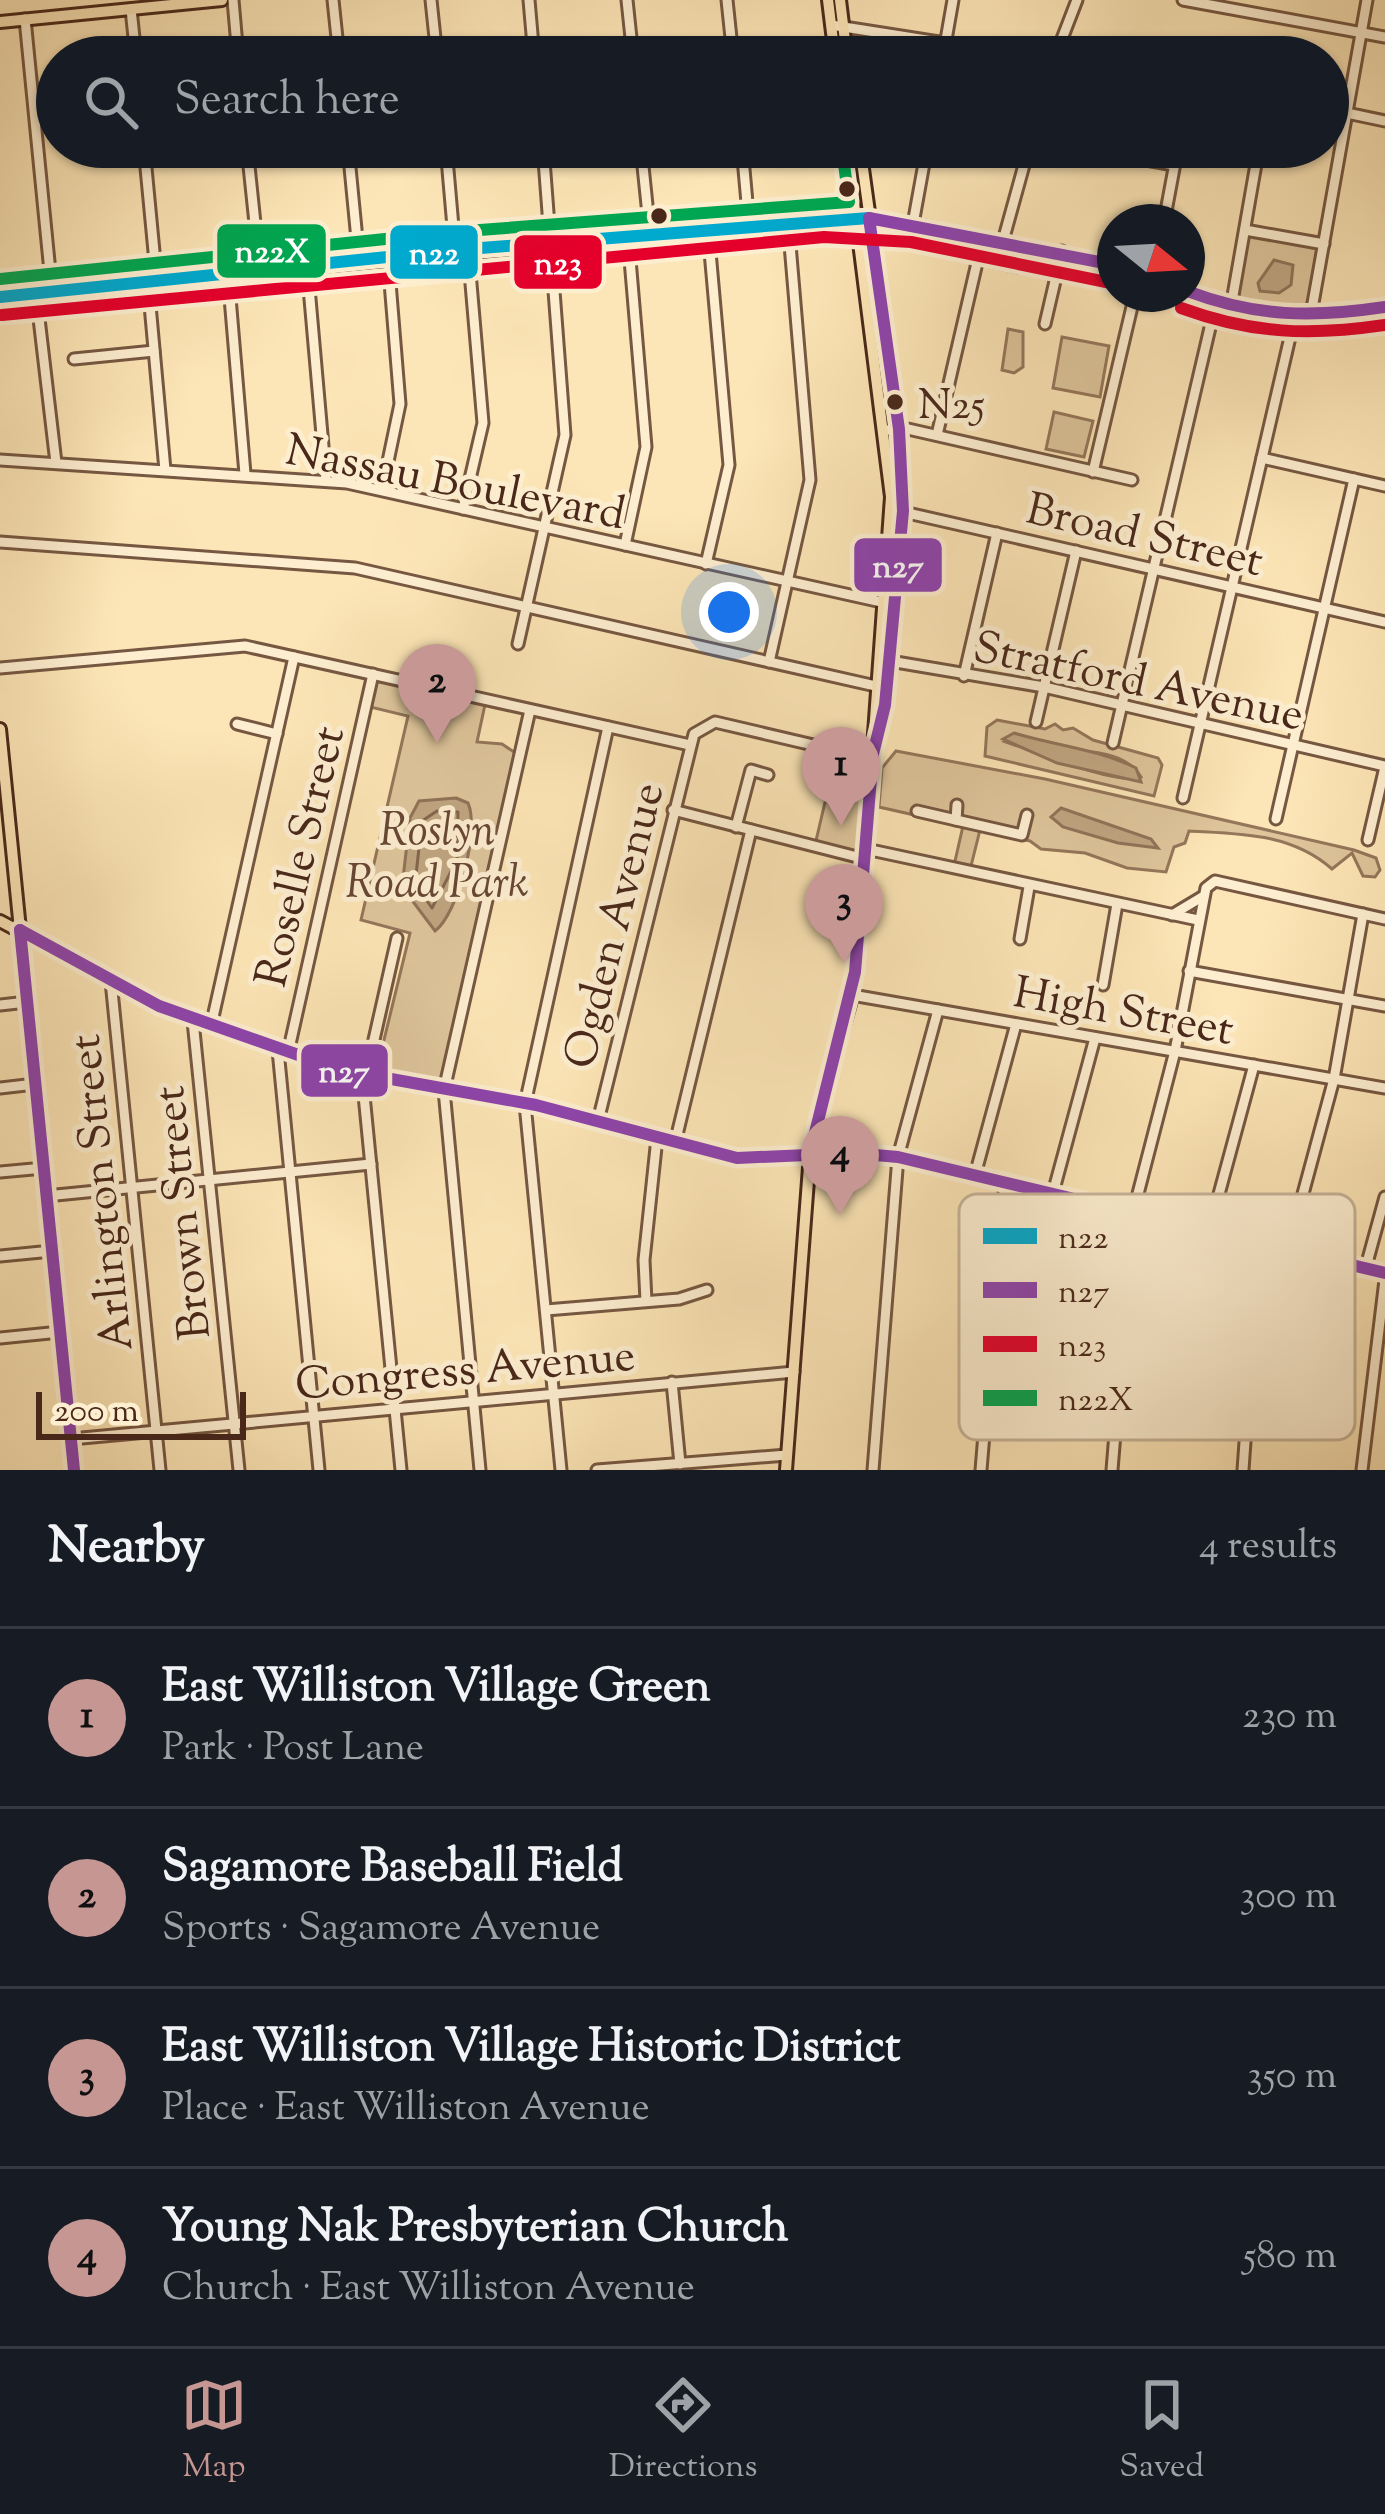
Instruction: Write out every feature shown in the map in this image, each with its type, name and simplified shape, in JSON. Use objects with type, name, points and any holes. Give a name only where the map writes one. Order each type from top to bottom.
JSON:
[{"type":"main road","points":[[0,22],[222,0]]},
{"type":"main road","points":[[828,0],[841,36]]},
{"type":"main road","points":[[836,36],[840,0]]},
{"type":"main road","points":[[853,168],[864,218]]},
{"type":"main road","points":[[786,1470],[809,1156],[851,995],[897,510],[893,430],[861,168]]},
{"type":"main road","points":[[0,297],[462,250],[864,218],[1097,260]]},
{"type":"main road","points":[[1205,298],[1294,320],[1385,307]]},
{"type":"main road","points":[[0,729],[74,1470]]},
{"type":"main road","points":[[0,921],[194,1021],[364,1075],[525,1104],[737,1158],[898,1157],[1057,1194]]},
{"type":"main road","points":[[1355,1268],[1385,1276]]},
{"type":"street","points":[[233,0],[236,36]]},
{"type":"street","points":[[333,0],[337,36]]},
{"type":"street","points":[[431,0],[435,36]]},
{"type":"street","points":[[529,0],[532,36]]},
{"type":"street","points":[[627,0],[631,36]]},
{"type":"street","points":[[727,0],[731,36]]},
{"type":"street","points":[[947,36],[953,0]]},
{"type":"street","points":[[1062,36],[1077,0]]},
{"type":"street","points":[[1183,0],[1385,37]]},
{"type":"street","points":[[1349,102],[1367,0]]},
{"type":"street","points":[[131,9],[134,36]]},
{"type":"street","points":[[25,19],[36,130]]},
{"type":"street","points":[[837,24],[914,36]]},
{"type":"street","points":[[1349,113],[1385,121]]},
{"type":"street","points":[[40,168],[52,292]]},
{"type":"street","points":[[145,168],[164,470]]},
{"type":"street","points":[[250,168],[260,271]]},
{"type":"street","points":[[349,168],[358,260]]},
{"type":"street","points":[[449,168],[483,422],[463,509]]},
{"type":"street","points":[[518,644],[565,435],[545,168]]},
{"type":"street","points":[[643,168],[650,234]]},
{"type":"street","points":[[744,168],[749,225]]},
{"type":"street","points":[[913,224],[923,168]]},
{"type":"street","points":[[1003,241],[1023,168]]},
{"type":"street","points":[[1167,204],[1173,168]]},
{"type":"street","points":[[1231,307],[1255,168]]},
{"type":"street","points":[[1310,320],[1337,168]]},
{"type":"street","points":[[769,662],[811,480],[788,221]]},
{"type":"street","points":[[706,563],[729,465],[708,229]]},
{"type":"street","points":[[1245,230],[1324,244]]},
{"type":"street","points":[[625,545],[646,447],[628,236]]},
{"type":"street","points":[[937,436],[982,237]]},
{"type":"street","points":[[1045,324],[1062,251]]},
{"type":"street","points":[[382,490],[400,404],[388,257]]},
{"type":"street","points":[[307,265],[326,480]]},
{"type":"street","points":[[228,274],[245,474]]},
{"type":"street","points":[[36,293],[56,464]]},
{"type":"street","points":[[1113,743],[1216,302]]},
{"type":"street","points":[[1094,472],[1131,312]]},
{"type":"street","points":[[1183,798],[1294,320]]},
{"type":"street","points":[[74,358],[154,351]]},
{"type":"street","points":[[893,430],[1132,480]]},
{"type":"street","points":[[1262,458],[1385,486]]},
{"type":"street","name":"Nassau Boulevard","points":[[0,460],[326,480],[889,603]]},
{"type":"street","points":[[1276,819],[1354,478]]},
{"type":"street","name":"Broad Street","points":[[897,510],[1385,622]]},
{"type":"street","points":[[964,676],[997,533]]},
{"type":"street","points":[[0,542],[307,560],[881,687]]},
{"type":"street","points":[[1036,722],[1076,551]]},
{"type":"street","points":[[0,668],[242,646],[690,746],[696,731],[712,722],[873,756]]},
{"type":"street","points":[[211,1028],[294,656]]},
{"type":"street","name":"Stratford Avenue","points":[[884,660],[1044,687],[1385,767]]},
{"type":"street","name":"Roselle Street","points":[[319,1470],[289,1172],[283,1052],[373,674]]},
{"type":"street","points":[[480,1470],[444,1090],[530,710]]},
{"type":"street","points":[[237,724],[277,734]]},
{"type":"street","points":[[560,1470],[525,1104],[608,727]]},
{"type":"street","name":"Ogden Avenue","points":[[598,1121],[690,746]]},
{"type":"street","points":[[1368,840],[1385,767]]},
{"type":"street","points":[[736,826],[751,770],[768,775]]},
{"type":"street","points":[[956,820],[957,805]]},
{"type":"street","points":[[673,811],[1198,920]]},
{"type":"street","points":[[917,811],[1022,835],[1027,814]]},
{"type":"street","points":[[675,1143],[751,830]]},
{"type":"street","points":[[1172,915],[1202,897],[1215,881],[1385,920]]},
{"type":"street","points":[[1020,939],[1029,887]]},
{"type":"street","points":[[1138,1194],[1175,1052],[1202,897]]},
{"type":"street","points":[[1103,985],[1117,904]]},
{"type":"street","points":[[1303,1194],[1334,1079],[1363,914]]},
{"type":"street","points":[[397,938],[364,1075],[401,1470]]},
{"type":"street","points":[[1189,971],[1385,1006]]},
{"type":"street","name":"Arlington Street","points":[[111,981],[160,1470]]},
{"type":"street","name":"High Street","points":[[851,995],[1385,1088]]},
{"type":"street","points":[[0,1005],[27,1003]]},
{"type":"street","points":[[873,1470],[898,1157],[938,1010]]},
{"type":"street","name":"Brown Street","points":[[194,1021],[239,1470]]},
{"type":"street","points":[[975,1175],[1016,1024]]},
{"type":"street","points":[[1053,1193],[1095,1038]]},
{"type":"street","points":[[1219,1194],[1254,1065]]},
{"type":"street","points":[[0,1088],[35,1084]]},
{"type":"street","points":[[646,1301],[645,1241],[657,1138]]},
{"type":"street","points":[[46,1196],[370,1164]]},
{"type":"street","points":[[0,1172],[44,1168]]},
{"type":"street","points":[[1004,1194],[1005,1182]]},
{"type":"street","points":[[1365,1270],[1385,1197]]},
{"type":"street","points":[[0,1256],[52,1250]]},
{"type":"street","points":[[1362,1470],[1379,1380],[1385,1276]]},
{"type":"street","points":[[546,1310],[707,1290]]},
{"type":"street","points":[[0,1338],[60,1332]]},
{"type":"street","name":"Congress Avenue","points":[[70,1439],[794,1372]]},
{"type":"street","points":[[672,1382],[680,1464]]},
{"type":"street","points":[[981,1470],[984,1440]]},
{"type":"street","points":[[1112,1470],[1114,1440]]},
{"type":"street","points":[[1243,1470],[1245,1440]]},
{"type":"street","points":[[597,1470],[787,1455]]},
{"type":"green space","points":[[1245,232],[1323,245],[1310,320],[1231,306]]},
{"type":"green space","points":[[983,237],[1023,244],[1017,273],[977,264]]},
{"type":"green space","points":[[1008,329],[1023,332],[1023,367],[1014,373],[1002,370]]},
{"type":"green space","points":[[1062,337],[1109,346],[1100,397],[1053,388]]},
{"type":"green space","points":[[1054,412],[1093,421],[1084,457],[1046,449]]},
{"type":"green space","name":"Roslyn Road Park","points":[[373,676],[486,700],[477,742],[502,744],[520,756],[444,1090],[375,1077],[410,933],[361,920],[408,716],[366,706]]},
{"type":"green space","points":[[997,720],[1045,729],[1055,724],[1158,758],[1162,765],[1154,796],[985,756],[987,727]],"holes":[[[1026,737],[1118,758],[1141,777],[1114,777],[1006,742]]]},
{"type":"green space","points":[[896,751],[1045,779],[1354,850],[1376,858],[1380,870],[1375,877],[1363,876],[1352,853],[1332,869],[1282,842],[1189,831],[1185,843],[1174,847],[1166,872],[1127,868],[1085,853],[1041,849],[1030,841],[980,830],[969,874],[953,870],[963,826],[879,807],[882,768]]},
{"type":"green space","points":[[826,759],[865,768],[860,856],[815,845],[826,798],[818,795]]},
{"type":"water","points":[[1274,260],[1293,265],[1291,285],[1279,293],[1260,291],[1258,283]]},
{"type":"water","points":[[1014,733],[1121,762],[1136,768],[1141,782],[1057,763],[1003,739]]},
{"type":"water","points":[[456,798],[468,803],[471,815],[469,850],[452,907],[435,931],[402,887],[410,818],[419,801]]},
{"type":"water","points":[[1061,808],[1151,839],[1158,848],[1118,843],[1063,827],[1051,817]]},
{"type":"transit line","name":"n22X","points":[[0,279],[453,232],[849,202],[845,168]]},
{"type":"transit line","name":"n22","points":[[0,297],[455,250],[869,218]]},
{"type":"transit line","name":"n27","points":[[809,1157],[855,972],[873,754],[885,705],[903,511],[899,429],[869,218],[1097,262]]},
{"type":"transit line","name":"n23","points":[[2,315],[824,237],[911,242],[1097,280]]},
{"type":"transit line","name":"n27","points":[[1205,297],[1284,313],[1385,307]]},
{"type":"transit line","name":"n23","points":[[1195,312],[1282,330],[1385,325]]},
{"type":"transit line","name":"n27","points":[[20,930],[159,1006],[341,1070],[536,1105],[737,1158],[853,1153],[898,1157],[1053,1194]]},
{"type":"transit line","name":"n27","points":[[20,930],[74,1470]]},
{"type":"transit line","name":"n27","points":[[1355,1266],[1385,1273]]},
{"type":"place","name":"N25","points":[[895,402]]},
{"type":"place","name":"Sagamore Baseball Field","points":[[437,743]]},
{"type":"place","name":"East Williston Village Green","points":[[841,826]]},
{"type":"place","name":"East Williston Village Historic District","points":[[844,963]]},
{"type":"place","name":"Young Nak Presbyterian Church","points":[[840,1215]]}]
